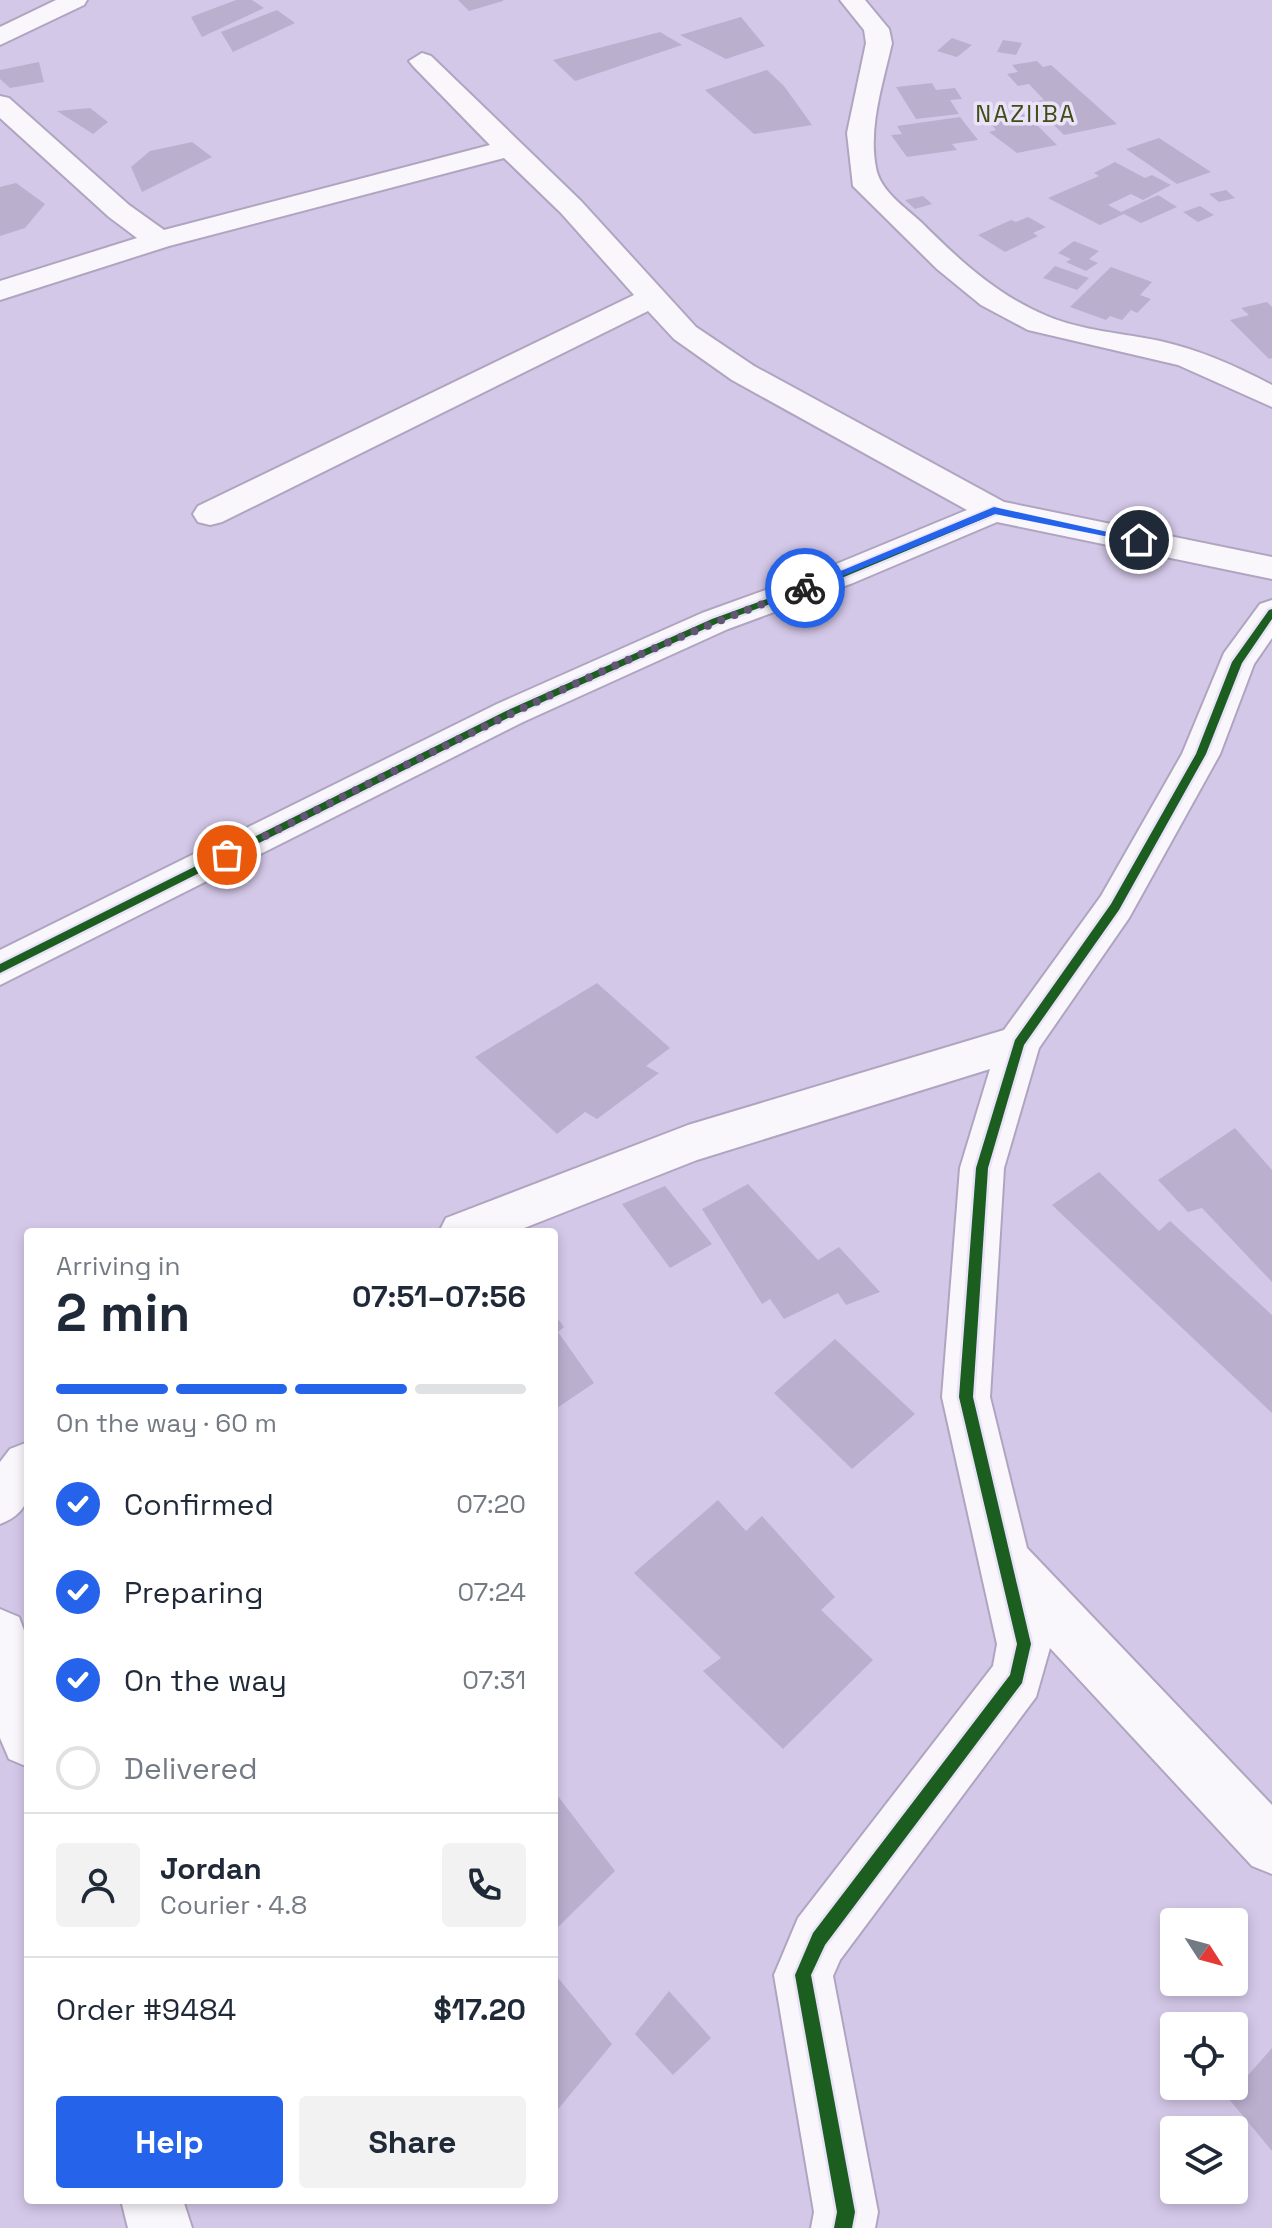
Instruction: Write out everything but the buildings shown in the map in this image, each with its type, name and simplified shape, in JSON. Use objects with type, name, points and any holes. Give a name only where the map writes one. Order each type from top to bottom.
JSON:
[{"type":"street","points":[[0,37],[75,0]]},
{"type":"street","points":[[852,0],[876,29],[879,43],[860,134],[859,165],[867,186],[985,294],[1037,323],[1092,341],[1176,355],[1228,374],[1272,398]]},
{"type":"street","points":[[422,61],[571,207],[685,333],[743,373],[994,511],[1272,568]]},
{"type":"street","points":[[0,104],[119,211],[159,240]]},
{"type":"street","points":[[0,291],[159,240],[509,148]]},
{"type":"street","points":[[210,514],[397,425],[508,364],[653,297]]},
{"type":"street","points":[[0,969],[510,713],[715,621],[841,575],[994,511]]},
{"type":"street","points":[[843,2228],[846,2212],[803,1975],[819,1939],[1017,1678],[1024,1644],[966,1397],[982,1168],[1019,1043],[1115,907],[1201,754],[1237,662],[1272,612]]},
{"type":"street","points":[[472,1228],[688,1144],[1019,1043]]},
{"type":"street","points":[[0,1500],[24,1471]]},
{"type":"street","points":[[1003,1560],[1272,1846]]},
{"type":"street","points":[[0,1636],[24,1725]]},
{"type":"street","points":[[153,2204],[160,2228]]},
{"type":"cycle path","points":[[0,969],[510,713],[715,621],[841,575],[994,511]]},
{"type":"cycle path","points":[[843,2228],[846,2212],[803,1975],[819,1939],[1017,1678],[1024,1644],[966,1397],[982,1168],[1019,1043],[1115,907],[1201,754],[1237,662],[1272,612]]},
{"type":"way so far","points":[[227,855],[510,713],[715,621],[805,588]]},
{"type":"district","name":"NAZIIBA","points":[[1026,114]]},
{"type":"route","points":[[805,588],[994,511],[1139,540]]}]
